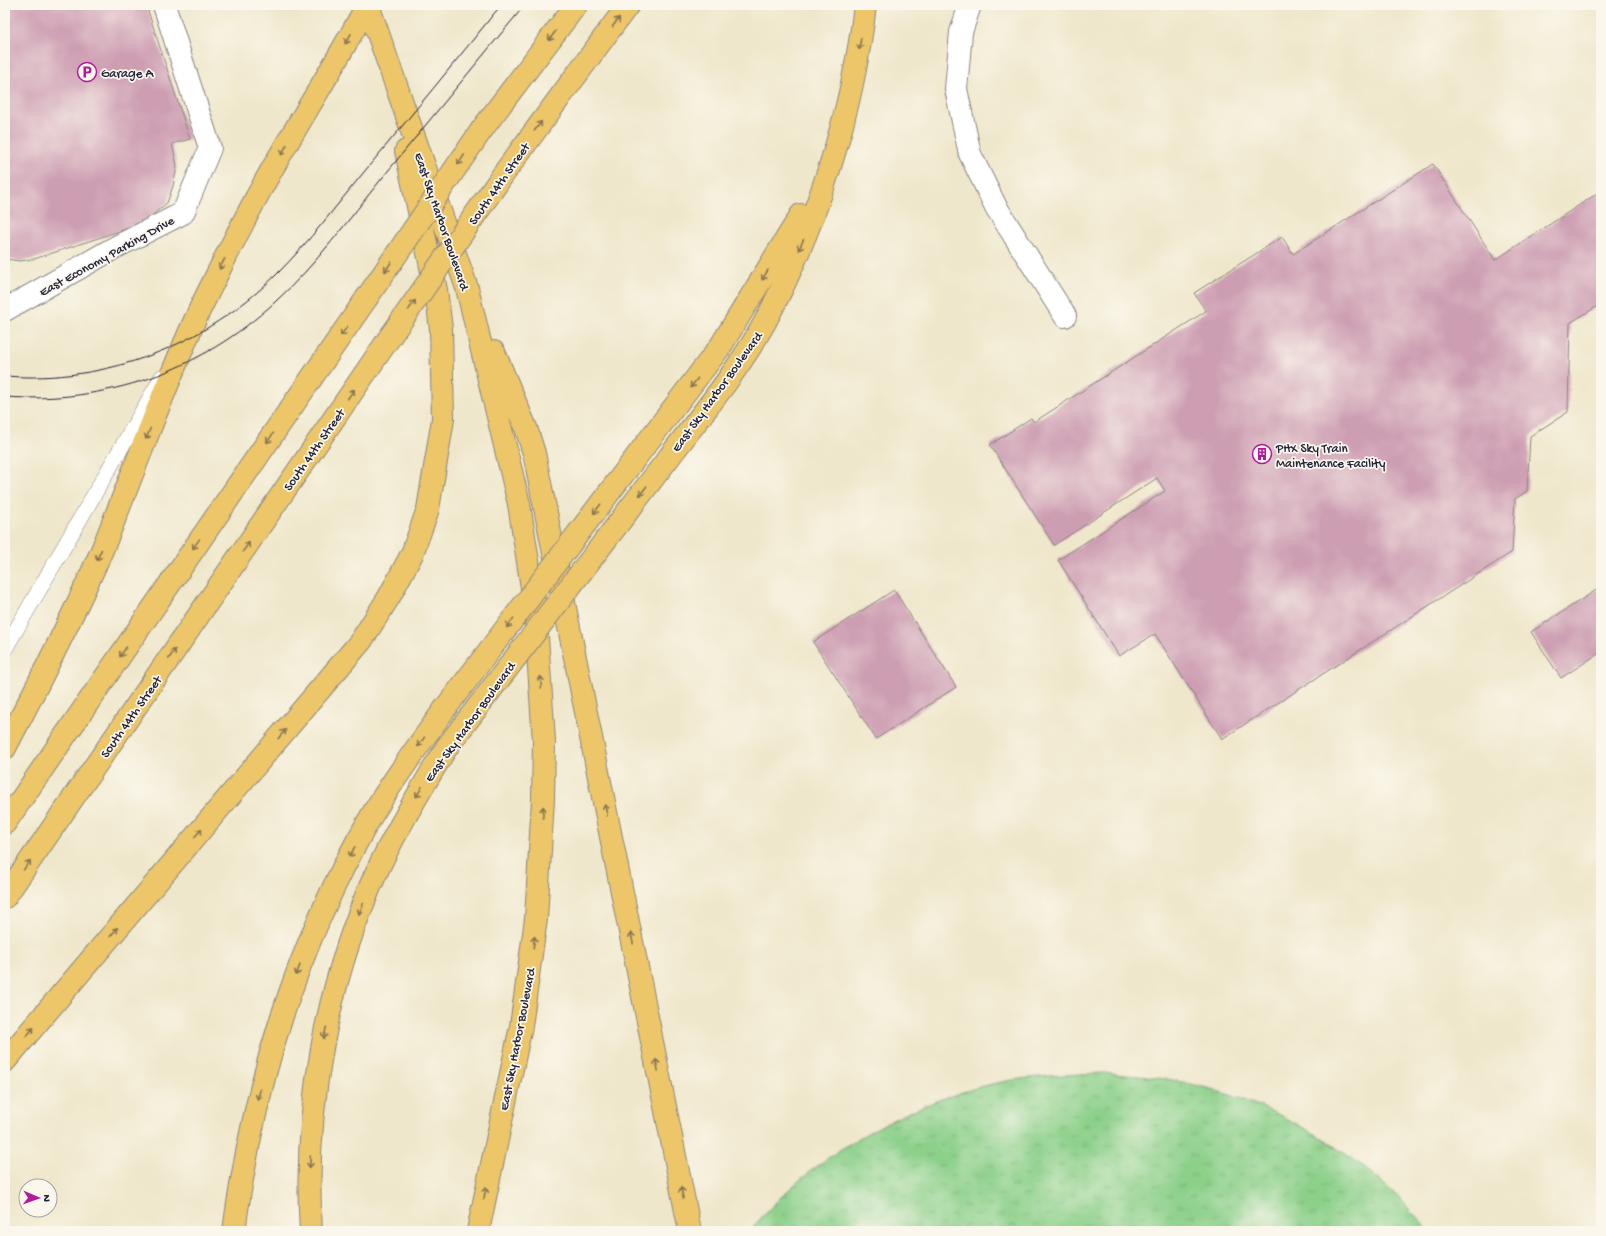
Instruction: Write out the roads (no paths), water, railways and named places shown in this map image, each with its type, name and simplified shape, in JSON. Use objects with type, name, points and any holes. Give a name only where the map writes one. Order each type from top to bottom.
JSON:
[{"type":"main road","name":"East Sky Harbor Boulevard","points":[[367,5],[467,288],[508,454],[529,559],[538,639],[544,741],[540,861],[536,919],[530,975],[521,1026],[478,1231]]},
{"type":"main road","points":[[5,748],[66,628],[101,551],[166,388],[199,312],[261,189],[367,5]]},
{"type":"main road","points":[[5,823],[484,128],[576,5]]},
{"type":"main road","name":"South 44th Street","points":[[5,897],[507,168],[628,5]]},
{"type":"main road","name":"East Sky Harbor Boulevard","points":[[310,1231],[309,1172],[316,1080],[324,1036],[358,916],[377,871],[402,823],[447,748],[725,383],[765,322],[803,241],[829,169],[848,104],[857,61],[865,5]]},
{"type":"main road","points":[[5,1061],[361,641],[389,597],[412,554],[428,509],[443,419],[441,329],[436,290],[426,236],[380,41]]},
{"type":"main road","points":[[234,1231],[247,1144],[257,1101],[278,1026],[305,952],[325,904],[369,820],[392,782],[444,710],[728,335],[829,169]]},
{"type":"main road","points":[[467,288],[526,428],[534,454],[690,1231]]},
{"type":"street","name":"East Economy Parking Drive","points":[[5,310],[116,247],[183,213],[210,148],[164,5]]},
{"type":"street","points":[[970,5],[961,32],[956,89],[970,154],[996,207],[1065,316]]},
{"type":"lane","points":[[5,649],[199,312]]},
{"type":"tram line","points":[[5,376],[43,377],[80,373],[117,366],[152,355],[186,340],[218,321],[249,299],[277,274],[311,237],[501,5]]},
{"type":"tram line","points":[[5,397],[43,398],[80,395],[115,388],[150,378],[184,364],[216,347],[246,326],[290,288],[318,258],[471,69],[525,5]]},
{"type":"place","name":"Garage A","points":[[87,72]]},
{"type":"place","name":"PHX Sky Train Maintenance Facility","points":[[1262,454]]}]
